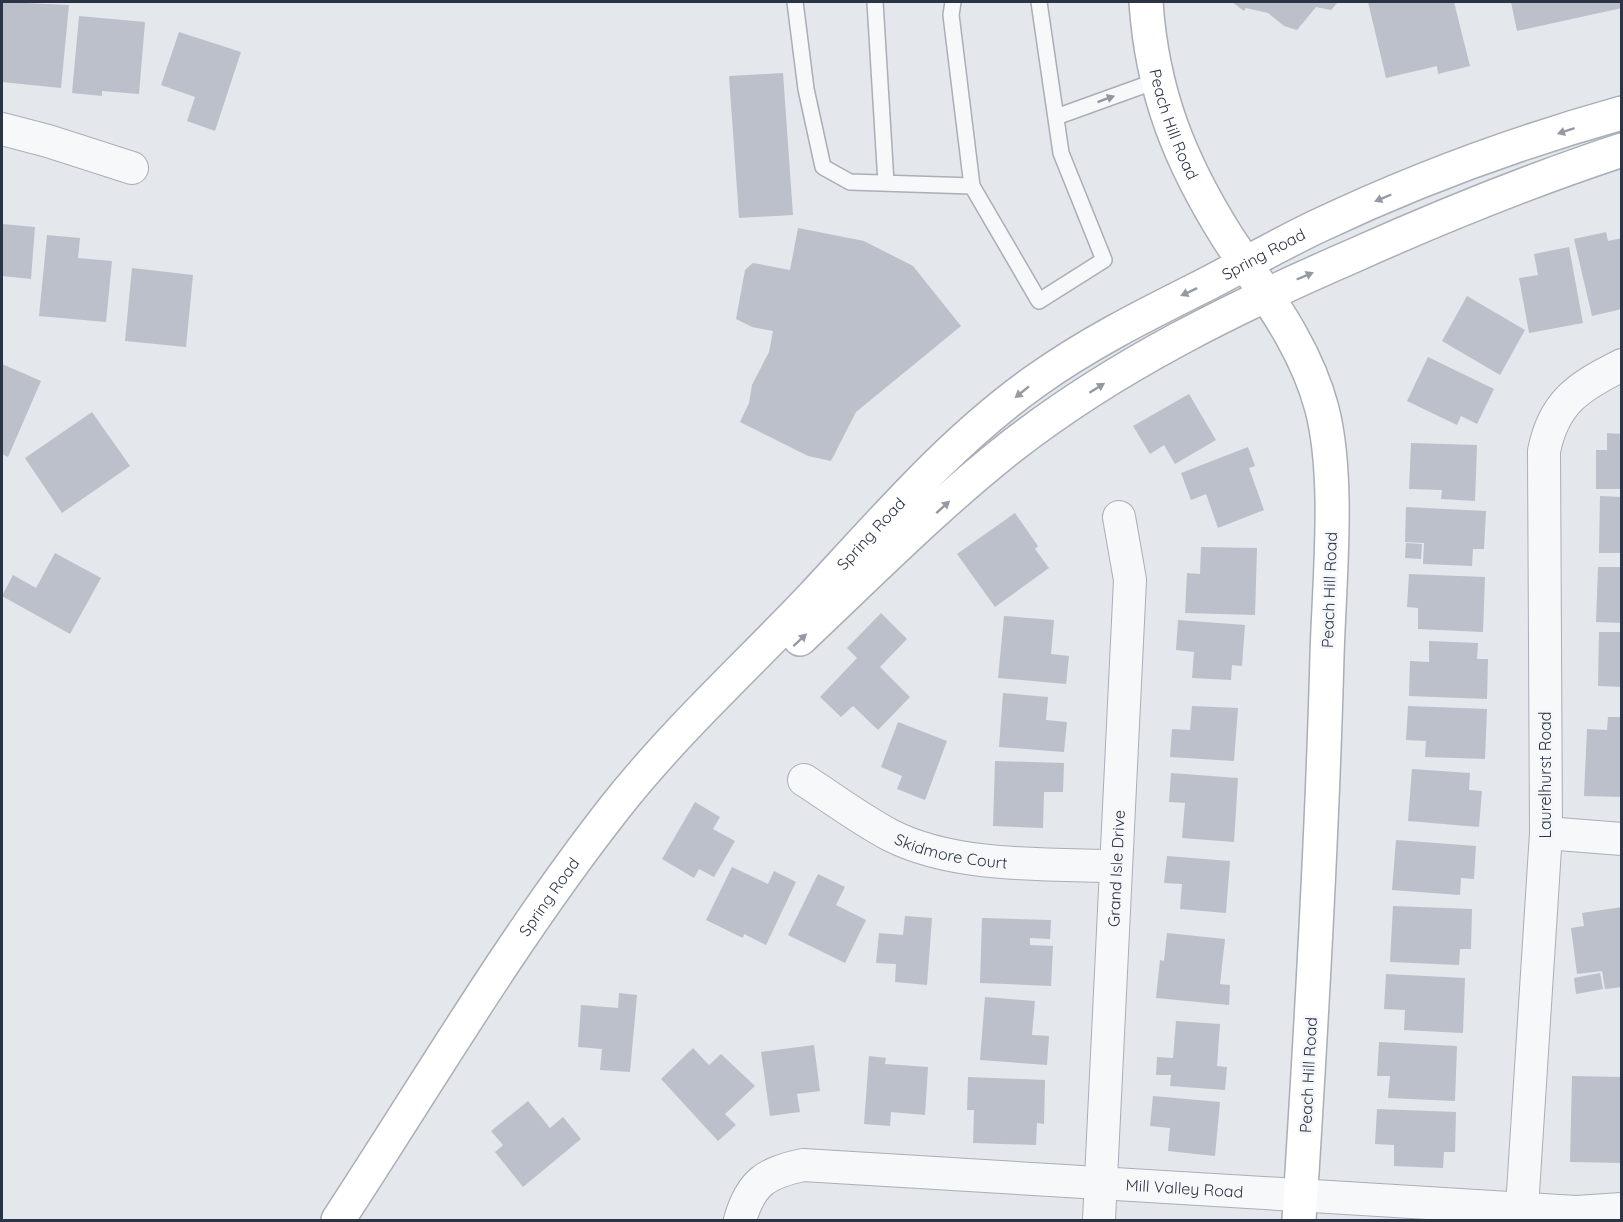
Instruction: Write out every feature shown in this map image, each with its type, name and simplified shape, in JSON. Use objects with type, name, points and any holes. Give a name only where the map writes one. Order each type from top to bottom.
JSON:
[{"type":"main road","name":"Peach Hill Road","points":[[1146,2],[1149,41],[1156,81],[1183,159],[1229,240],[1267,293],[1310,370],[1323,411],[1329,457],[1330,518],[1323,818],[1300,1208]]},
{"type":"main road","name":"Spring Road","points":[[338,1221],[462,1024],[549,892],[620,801],[748,660],[813,596],[931,469],[1031,384],[1087,346],[1246,262],[1322,224],[1442,173],[1622,113]]},
{"type":"main road","name":"Spring Road","points":[[362,1221],[570,897],[605,851],[687,754],[760,677],[882,562],[1012,446],[1090,392],[1184,335],[1267,293],[1439,218],[1622,150]]},
{"type":"street","points":[[2,129],[132,168]]},
{"type":"street","name":"Laurelhurst Road","points":[[1523,1214],[1546,833],[1544,451],[1549,426],[1556,413],[1579,390],[1622,365]]},
{"type":"street","name":"Grand Isle Drive","points":[[1099,1221],[1130,580],[1119,518]]},
{"type":"street","name":"Skidmore Court","points":[[804,780],[890,835],[924,848],[957,856],[1022,862],[1116,866]]},
{"type":"street","points":[[1546,833],[1622,839]]},
{"type":"street","name":"Mill Valley Road","points":[[740,1221],[744,1205],[754,1188],[769,1175],[803,1165],[1100,1183],[1300,1208],[1523,1214],[1622,1209]]},
{"type":"lane","points":[[795,2],[806,88],[823,167],[850,182],[972,186]]},
{"type":"lane","points":[[875,2],[886,183]]},
{"type":"lane","points":[[953,2],[951,15],[972,186],[1039,301],[1104,260],[1061,153],[1039,2]]},
{"type":"lane","points":[[1056,117],[1156,81]]},
{"type":"building","points":[[2,2],[69,5],[61,88],[2,82]]},
{"type":"building","points":[[1232,2],[1338,2],[1331,10],[1316,7],[1297,30],[1284,26],[1268,13],[1246,8],[1244,11]]},
{"type":"building","points":[[1368,2],[1454,2],[1470,66],[1438,74],[1437,66],[1386,78]]},
{"type":"building","points":[[1511,2],[1622,2],[1622,8],[1517,31]]},
{"type":"building","points":[[79,16],[145,22],[139,94],[102,91],[102,96],[72,93]]},
{"type":"building","points":[[179,32],[241,52],[215,131],[187,121],[195,97],[161,85]]},
{"type":"building","points":[[783,73],[793,215],[739,218],[729,76]]},
{"type":"building","points":[[2,224],[35,227],[31,279],[2,276]]},
{"type":"building","points":[[798,228],[864,241],[913,266],[961,326],[856,412],[831,461],[808,456],[740,422],[749,403],[752,385],[769,352],[773,331],[752,327],[736,319],[745,270],[753,263],[790,270]]},
{"type":"building","points":[[1606,232],[1608,241],[1622,238],[1622,309],[1592,316],[1574,239]]},
{"type":"building","points":[[47,235],[80,238],[78,258],[112,261],[106,322],[39,316]]},
{"type":"building","points":[[1569,247],[1583,323],[1529,333],[1519,278],[1538,275],[1534,254]]},
{"type":"building","points":[[132,268],[193,275],[186,347],[125,341]]},
{"type":"building","points":[[1467,296],[1525,330],[1500,375],[1442,341]]},
{"type":"building","points":[[1428,357],[1494,389],[1477,424],[1461,416],[1457,425],[1407,401]]},
{"type":"building","points":[[2,364],[41,381],[8,457],[2,454]]},
{"type":"building","points":[[1189,394],[1216,440],[1175,464],[1164,445],[1150,454],[1133,426]]},
{"type":"building","points":[[92,412],[130,466],[62,513],[25,458]]},
{"type":"building","points":[[1607,433],[1622,434],[1622,489],[1596,489],[1596,450],[1607,450]]},
{"type":"building","points":[[1411,443],[1477,445],[1475,501],[1441,499],[1442,490],[1409,489]]},
{"type":"building","points":[[1248,447],[1255,466],[1249,468],[1264,510],[1218,528],[1206,494],[1191,500],[1181,473]]},
{"type":"building","points":[[1600,496],[1622,497],[1622,553],[1599,553]]},
{"type":"building","points":[[1406,507],[1486,511],[1484,549],[1473,549],[1472,566],[1423,564],[1424,543],[1405,542]]},
{"type":"building","points":[[1015,513],[1038,546],[1035,549],[1049,568],[995,607],[957,554]]},
{"type":"building","points":[[1406,543],[1422,544],[1421,559],[1405,558]]},
{"type":"building","points":[[1201,547],[1257,548],[1255,615],[1185,613],[1187,573],[1200,574]]},
{"type":"building","points":[[55,553],[101,578],[70,634],[2,596],[13,575],[36,588]]},
{"type":"building","points":[[1598,567],[1622,567],[1622,623],[1596,622]]},
{"type":"building","points":[[1409,574],[1485,577],[1483,632],[1418,629],[1418,608],[1407,607]]},
{"type":"building","points":[[881,613],[907,639],[880,667],[910,697],[878,730],[853,706],[841,717],[820,697],[857,658],[847,648]]},
{"type":"building","points":[[1004,616],[1054,620],[1051,654],[1069,656],[1066,684],[998,678]]},
{"type":"building","points":[[1178,620],[1245,625],[1242,666],[1232,665],[1231,680],[1192,678],[1194,652],[1176,650]]},
{"type":"building","points":[[1599,632],[1622,632],[1622,687],[1598,686]]},
{"type":"building","points":[[1429,641],[1478,643],[1477,659],[1488,659],[1487,699],[1409,696],[1410,661],[1429,662]]},
{"type":"building","points":[[1003,693],[1048,697],[1046,720],[1067,722],[1064,752],[999,747]]},
{"type":"building","points":[[1192,706],[1238,708],[1234,761],[1170,757],[1172,729],[1190,730]]},
{"type":"building","points":[[1408,706],[1487,709],[1485,759],[1425,757],[1426,741],[1406,740]]},
{"type":"building","points":[[1608,717],[1622,717],[1622,797],[1584,796],[1587,729],[1607,730]]},
{"type":"building","points":[[898,722],[947,741],[925,800],[897,789],[902,776],[881,767]]},
{"type":"building","points":[[995,761],[1064,763],[1063,792],[1044,792],[1043,828],[993,826]]},
{"type":"building","points":[[1412,769],[1470,773],[1469,790],[1482,791],[1479,827],[1408,821]]},
{"type":"building","points":[[1171,773],[1238,778],[1234,842],[1182,838],[1185,803],[1169,802]]},
{"type":"building","points":[[695,802],[720,817],[713,829],[735,841],[714,877],[699,869],[694,878],[662,859]]},
{"type":"building","points":[[1396,840],[1476,846],[1474,879],[1461,878],[1460,895],[1392,890]]},
{"type":"building","points":[[1167,856],[1230,861],[1226,913],[1180,909],[1182,884],[1164,883]]},
{"type":"building","points":[[732,867],[768,884],[774,871],[796,882],[766,945],[744,934],[743,938],[706,920]]},
{"type":"building","points":[[818,874],[845,887],[836,905],[866,920],[845,963],[788,935]]},
{"type":"building","points":[[1393,906],[1472,909],[1471,949],[1460,949],[1459,965],[1390,962]]},
{"type":"building","points":[[1622,907],[1622,987],[1605,989],[1602,971],[1577,974],[1571,928],[1584,926],[1582,913]]},
{"type":"building","points":[[905,916],[932,918],[927,985],[895,982],[896,964],[876,963],[879,933],[903,935]]},
{"type":"building","points":[[982,918],[1051,920],[1050,939],[1030,938],[1030,945],[1053,946],[1051,986],[980,983]]},
{"type":"building","points":[[1167,933],[1225,939],[1220,984],[1230,985],[1229,1005],[1156,998],[1160,960],[1164,961]]},
{"type":"building","points":[[1600,973],[1603,989],[1576,994],[1574,978]]},
{"type":"building","points":[[1386,974],[1465,978],[1463,1033],[1404,1030],[1405,1010],[1384,1009]]},
{"type":"building","points":[[619,993],[637,995],[630,1072],[600,1070],[602,1049],[578,1047],[581,1005],[618,1008]]},
{"type":"building","points":[[985,997],[1035,1001],[1032,1035],[1049,1036],[1047,1065],[980,1060]]},
{"type":"building","points":[[1176,1021],[1220,1024],[1217,1066],[1227,1067],[1225,1090],[1170,1086],[1171,1075],[1156,1075],[1157,1057],[1173,1058]]},
{"type":"building","points":[[1379,1042],[1457,1046],[1455,1101],[1388,1098],[1390,1076],[1377,1076]]},
{"type":"building","points":[[814,1045],[820,1091],[797,1094],[800,1112],[770,1116],[761,1052]]},
{"type":"building","points":[[693,1048],[709,1065],[721,1054],[755,1086],[725,1114],[736,1125],[718,1141],[661,1079]]},
{"type":"building","points":[[869,1056],[886,1058],[885,1064],[928,1067],[925,1115],[891,1112],[890,1126],[864,1124]]},
{"type":"building","points":[[1572,1076],[1622,1077],[1622,1163],[1570,1162]]},
{"type":"building","points":[[968,1077],[1045,1080],[1044,1124],[1037,1123],[1036,1145],[973,1143],[974,1110],[967,1110]]},
{"type":"building","points":[[1153,1096],[1220,1102],[1215,1156],[1168,1151],[1170,1128],[1150,1126]]},
{"type":"building","points":[[528,1101],[550,1128],[563,1117],[581,1139],[523,1187],[495,1152],[503,1145],[491,1131]]},
{"type":"building","points":[[1377,1109],[1456,1112],[1455,1152],[1444,1152],[1443,1168],[1394,1166],[1394,1145],[1375,1144]]}]
